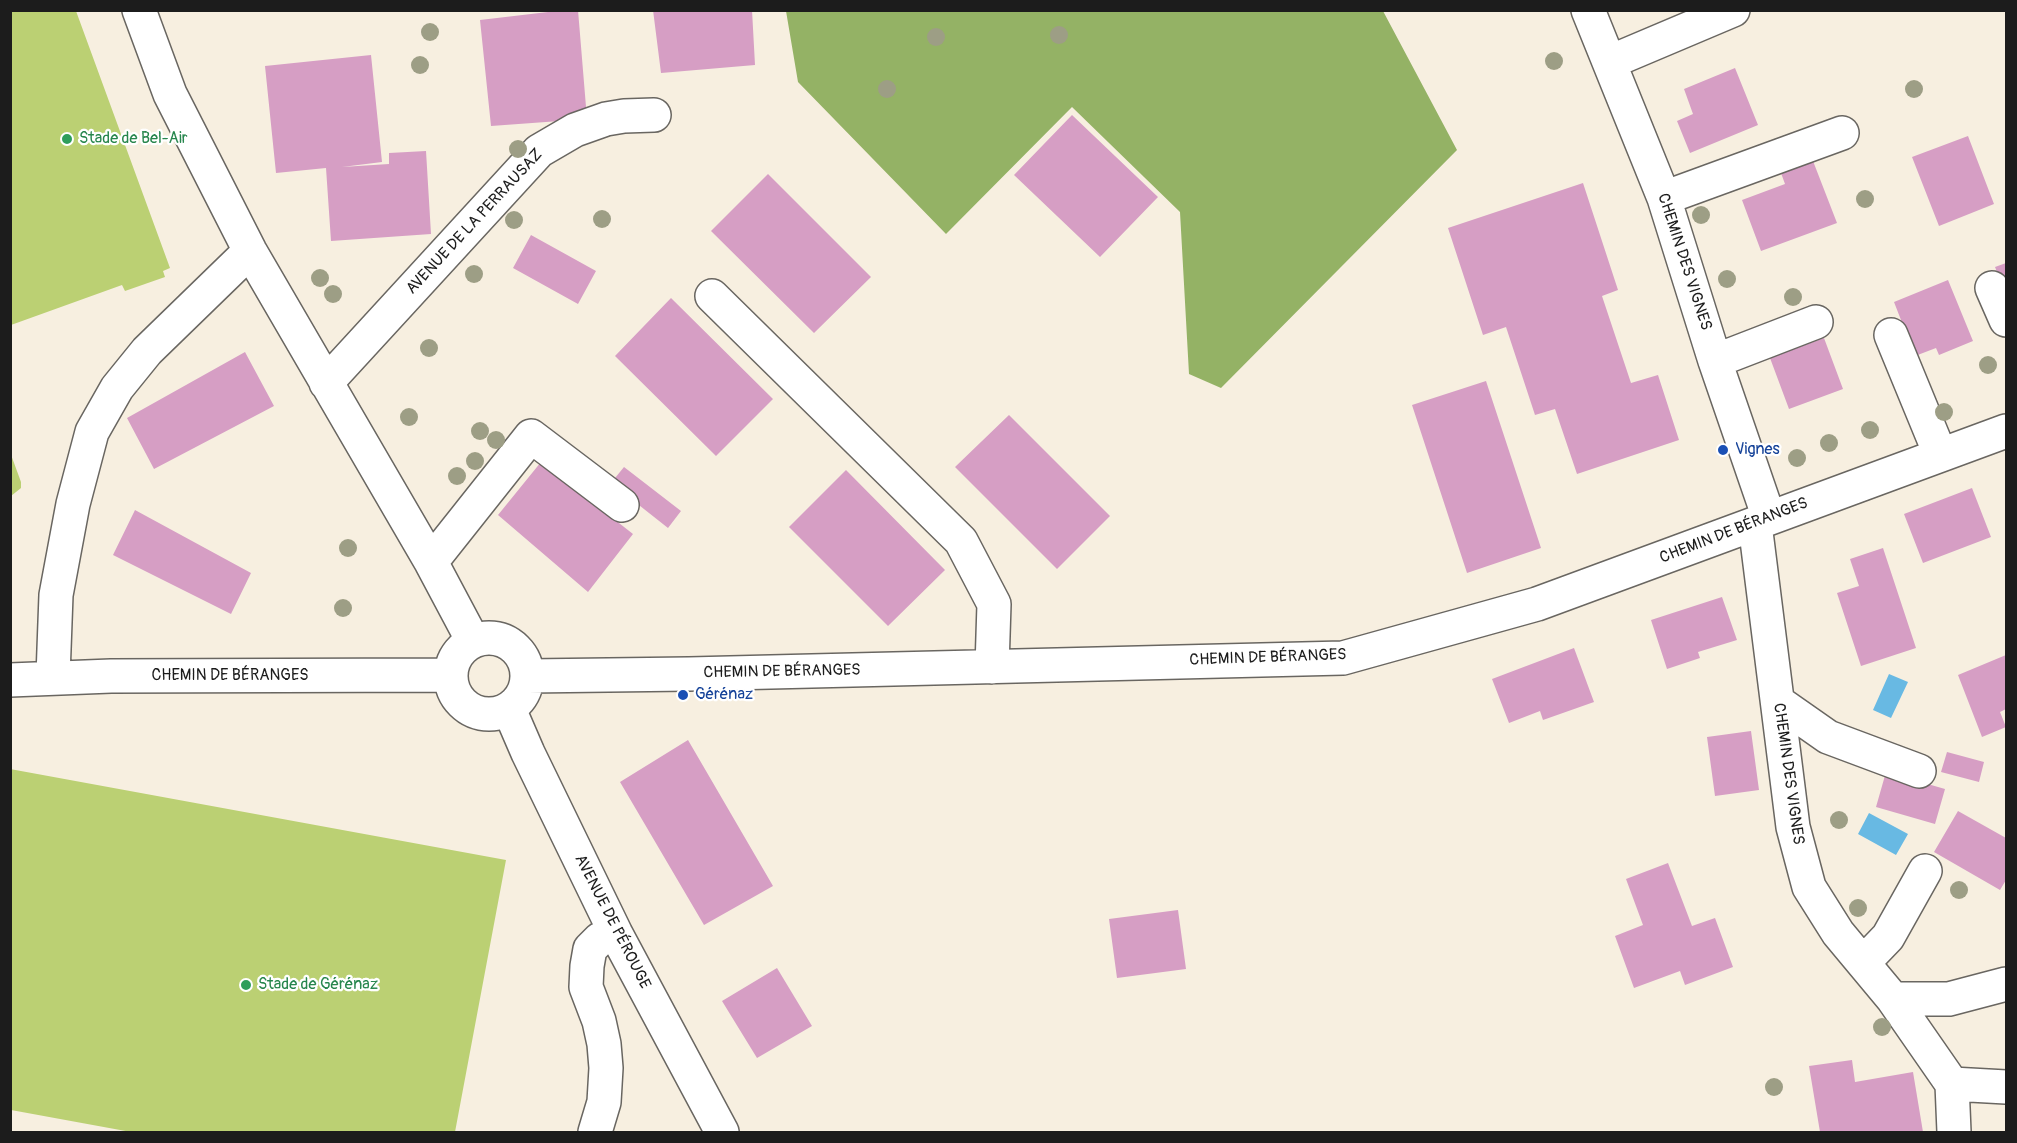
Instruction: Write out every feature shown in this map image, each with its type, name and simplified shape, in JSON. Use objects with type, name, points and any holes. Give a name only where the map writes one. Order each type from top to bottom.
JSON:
[{"type":"street","points":[[139,10],[170,94],[250,251],[431,562],[473,641]]},
{"type":"street","name":"CHEMIN DES VIGNES","points":[[1587,10],[1664,198],[1716,361],[1762,521],[1778,702],[1793,827],[1809,887],[1838,933],[1893,999],[1952,1084]]},
{"type":"street","points":[[1610,62],[1733,10]]},
{"type":"street","name":"AVENUE DE LA PERRAUSAZ","points":[[326,383],[539,151],[575,130],[606,119],[654,115]]},
{"type":"street","points":[[1664,198],[1842,133]]},
{"type":"street","points":[[53,676],[56,595],[73,504],[92,432],[117,388],[147,351],[250,251]]},
{"type":"street","points":[[1992,288],[2007,320]]},
{"type":"street","points":[[712,296],[961,541],[994,604],[992,667]]},
{"type":"street","points":[[1716,361],[1816,322]]},
{"type":"street","points":[[1891,335],[1940,454]]},
{"type":"street","name":"CHEMIN DE BÉRANGES","points":[[528,675],[656,675],[1343,658],[1537,604],[2007,431]]},
{"type":"street","points":[[431,562],[531,436],[622,505]]},
{"type":"street","points":[[485,638],[498,639],[519,652],[525,663],[528,675],[522,695],[509,709],[498,714],[486,715],[474,712],[456,698],[451,687],[452,664],[464,647],[473,641],[485,638]]},
{"type":"street","name":"CHEMIN DE BÉRANGES","points":[[10,680],[53,676],[450,675]]},
{"type":"street","points":[[1778,702],[1828,737],[1919,771]]},
{"type":"street","name":"AVENUE DE PÉROUGE","points":[[509,709],[616,934],[722,1132]]},
{"type":"street","points":[[1863,963],[1888,938],[1925,871]]},
{"type":"street","points":[[594,1132],[604,1102],[606,1068],[604,1044],[586,987],[587,966],[590,949],[600,939],[616,934]]},
{"type":"street","points":[[1893,999],[1949,999],[2007,984]]},
{"type":"street","points":[[1954,1132],[1952,1084],[2007,1087]]},
{"type":"green space","name":"Stade de Bel-Air","points":[[11,10],[76,11],[170,268],[163,271],[165,277],[125,291],[122,285],[11,325]]},
{"type":"green space","points":[[786,11],[1383,11],[1457,150],[1221,388],[1189,374],[1180,212],[1072,107],[946,234],[798,82]]},
{"type":"green space","points":[[10,452],[21,482],[21,488],[11,496]]},
{"type":"green space","name":"Stade de Gérénaz","points":[[10,769],[506,860],[455,1132],[131,1132],[11,1110]]},
{"type":"water","points":[[1889,674],[1908,682],[1891,718],[1873,710]]},
{"type":"water","points":[[1869,813],[1908,834],[1896,855],[1858,834]]},
{"type":"building","points":[[578,10],[587,119],[491,126],[480,20]]},
{"type":"building","points":[[653,10],[752,10],[755,65],[661,73]]},
{"type":"building","points":[[371,55],[382,162],[342,167],[389,164],[389,153],[426,151],[431,234],[331,241],[326,168],[276,173],[265,66]]},
{"type":"building","points":[[1735,68],[1758,125],[1690,153],[1677,121],[1693,114],[1684,89]]},
{"type":"building","points":[[1072,115],[1158,197],[1100,257],[1014,175]]},
{"type":"building","points":[[1968,136],[1994,204],[1939,226],[1912,157]]},
{"type":"building","points":[[1813,161],[1837,223],[1761,251],[1742,200],[1785,184],[1781,173]]},
{"type":"building","points":[[768,174],[871,277],[814,333],[711,231]]},
{"type":"building","points":[[1583,183],[1618,290],[1602,296],[1631,383],[1658,375],[1679,440],[1577,474],[1555,409],[1535,415],[1506,327],[1483,335],[1448,228]]},
{"type":"building","points":[[531,235],[596,271],[578,304],[513,268]]},
{"type":"building","points":[[2006,263],[2006,294],[1995,267]]},
{"type":"building","points":[[1948,280],[1973,341],[1939,355],[1936,348],[1915,356],[1894,302]]},
{"type":"building","points":[[671,298],[773,399],[716,456],[615,356]]},
{"type":"building","points":[[1824,338],[1843,389],[1789,409],[1770,358]]},
{"type":"building","points":[[245,352],[274,406],[154,469],[127,418]]},
{"type":"building","points":[[1486,381],[1541,548],[1467,573],[1412,405]]},
{"type":"building","points":[[1009,415],[1110,516],[1057,569],[955,467]]},
{"type":"building","points":[[541,462],[633,534],[588,592],[498,515]]},
{"type":"building","points":[[624,467],[681,511],[668,528],[611,483]]},
{"type":"building","points":[[846,470],[945,570],[888,626],[789,527]]},
{"type":"building","points":[[1972,488],[1991,537],[1923,563],[1904,514]]},
{"type":"building","points":[[135,510],[251,573],[231,614],[113,555]]},
{"type":"building","points":[[1883,548],[1916,648],[1861,666],[1837,593],[1859,586],[1850,559]]},
{"type":"building","points":[[1722,597],[1737,640],[1698,652],[1700,658],[1667,669],[1651,620]]},
{"type":"building","points":[[1574,648],[1594,702],[1543,720],[1540,711],[1509,723],[1492,679]]},
{"type":"building","points":[[2006,655],[2006,709],[2000,712],[2006,727],[1982,737],[1958,675]]},
{"type":"building","points":[[1751,731],[1759,790],[1715,796],[1707,737]]},
{"type":"building","points":[[688,740],[773,886],[704,925],[620,782]]},
{"type":"building","points":[[1947,752],[1984,762],[1979,782],[1941,772]]},
{"type":"building","points":[[1886,772],[1945,789],[1935,824],[1876,807]]},
{"type":"building","points":[[1958,811],[2006,838],[2006,880],[2000,890],[1934,852]]},
{"type":"building","points":[[1668,863],[1692,926],[1715,918],[1733,967],[1685,985],[1680,971],[1634,988],[1615,936],[1643,925],[1626,879]]},
{"type":"building","points":[[1178,910],[1186,969],[1117,978],[1109,919]]},
{"type":"building","points":[[777,968],[812,1026],[757,1058],[722,1001]]},
{"type":"building","points":[[1852,1060],[1855,1082],[1913,1072],[1923,1132],[1820,1132],[1809,1066]]},
{"type":"place","name":"Stade de Bel-Air","points":[[67,139]]},
{"type":"place","name":"Vignes","points":[[1723,450]]},
{"type":"place","name":"Gérénaz","points":[[683,695]]},
{"type":"place","name":"Stade de Gérénaz","points":[[246,985]]}]
